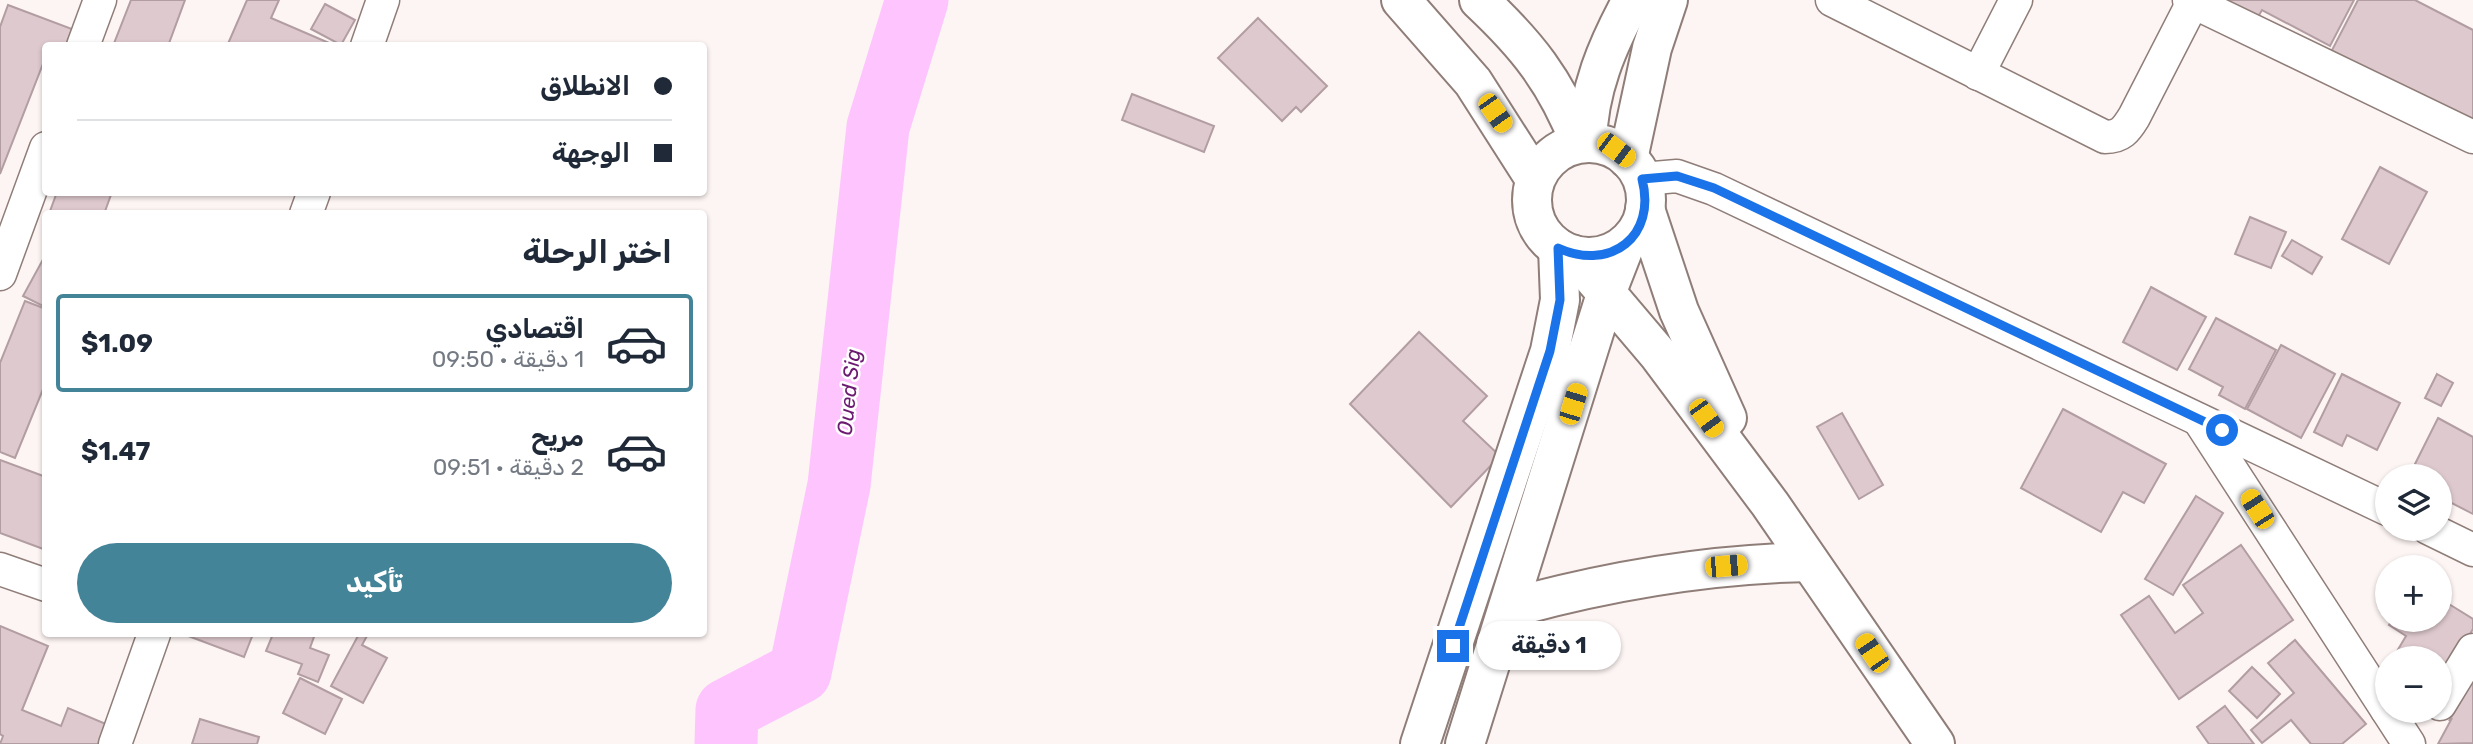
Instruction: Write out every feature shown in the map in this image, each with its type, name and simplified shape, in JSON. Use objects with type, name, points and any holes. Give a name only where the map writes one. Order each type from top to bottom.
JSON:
[{"type":"main road","points":[[1401,0],[1474,82],[1535,179]]},
{"type":"main road","points":[[1479,0],[1529,50],[1550,78],[1584,143]]},
{"type":"main road","points":[[1584,143],[1594,85],[1605,55],[1633,0]]},
{"type":"main road","points":[[1465,744],[1510,608],[1607,290],[1625,245],[1642,223],[1639,182],[1652,48],[1668,0]]},
{"type":"main road","points":[[1770,505],[1699,360],[1639,182],[1616,150],[1584,143],[1553,156],[1535,179],[1532,210],[1546,238],[1566,252],[1607,290],[1770,505],[1934,744]]},
{"type":"main road","points":[[1566,252],[1601,256],[1625,245]]},
{"type":"main road","points":[[1420,744],[1550,351],[1566,252]]},
{"type":"main road","points":[[1510,608],[1592,585],[1704,569],[1810,562]]},
{"type":"street","points":[[84,42],[100,0]]},
{"type":"street","points":[[368,42],[383,0]]},
{"type":"street","points":[[1832,0],[1866,7],[1979,74],[2105,137],[2115,137],[2125,132],[2191,1],[2473,137]]},
{"type":"street","points":[[1979,74],[2016,0]]},
{"type":"street","points":[[3,256],[42,158]]},
{"type":"street","points":[[1639,182],[1677,176],[1714,188],[2375,503]]},
{"type":"street","points":[[2199,419],[2375,691]]},
{"type":"street","points":[[2452,540],[2473,550]]},
{"type":"street","points":[[0,569],[42,584]]},
{"type":"street","points":[[115,744],[153,637]]},
{"type":"street","points":[[2452,684],[2473,650]]},
{"type":"street","points":[[2395,723],[2409,744]]},
{"type":"street","points":[[2415,744],[2428,723]]},
{"type":"building","points":[[131,0],[185,0],[169,42],[115,42]]},
{"type":"building","points":[[247,0],[279,0],[271,18],[327,42],[229,42]]},
{"type":"building","points":[[2225,0],[2354,0],[2330,46],[2262,10],[2258,17]]},
{"type":"building","points":[[2358,0],[2415,0],[2473,30],[2473,128],[2330,54]]},
{"type":"building","points":[[325,4],[355,20],[343,42],[335,42],[311,29]]},
{"type":"building","points":[[8,5],[72,29],[67,42],[42,42],[42,66],[0,174],[0,27]]},
{"type":"building","points":[[1258,18],[1327,86],[1301,112],[1296,107],[1282,121],[1218,58]]},
{"type":"building","points":[[1132,94],[1214,126],[1204,152],[1122,120]]},
{"type":"building","points":[[2380,167],[2427,192],[2389,264],[2342,239]]},
{"type":"building","points":[[56,196],[111,196],[105,210],[50,210]]},
{"type":"building","points":[[2250,217],[2286,232],[2271,268],[2235,254]]},
{"type":"building","points":[[2292,240],[2322,257],[2312,274],[2282,256]]},
{"type":"building","points":[[42,261],[42,306],[23,296]]},
{"type":"building","points":[[2151,287],[2206,317],[2177,370],[2123,342]]},
{"type":"building","points":[[25,301],[42,307],[42,392],[15,458],[0,452],[0,363]]},
{"type":"building","points":[[2216,318],[2276,350],[2245,409],[2219,395],[2223,387],[2189,369]]},
{"type":"building","points":[[1419,332],[1487,396],[1463,421],[1500,456],[1451,507],[1350,404]]},
{"type":"building","points":[[2281,345],[2335,374],[2301,438],[2247,409]]},
{"type":"building","points":[[2342,374],[2400,403],[2377,450],[2347,435],[2342,446],[2314,432]]},
{"type":"building","points":[[2437,374],[2453,383],[2441,406],[2425,398]]},
{"type":"building","points":[[2063,409],[2166,464],[2144,503],[2123,492],[2101,532],[2021,488]]},
{"type":"building","points":[[1842,413],[1883,485],[1859,499],[1817,427]]},
{"type":"building","points":[[2438,418],[2473,437],[2473,514],[2452,503],[2452,464],[2415,464]]},
{"type":"building","points":[[0,460],[42,476],[42,549],[0,533]]},
{"type":"building","points":[[2196,496],[2223,513],[2173,595],[2145,579]]},
{"type":"building","points":[[2241,545],[2293,620],[2179,699],[2121,615],[2149,596],[2175,633],[2203,613],[2183,585]]},
{"type":"building","points":[[2452,606],[2473,619],[2473,629],[2452,663],[2452,646],[2400,646],[2406,636],[2400,632],[2452,632]]},
{"type":"building","points":[[0,626],[48,646],[22,710],[61,726],[68,708],[106,724],[98,744],[0,744],[3,736],[0,734]]},
{"type":"building","points":[[191,637],[252,637],[244,657]]},
{"type":"building","points":[[272,637],[314,637],[310,648],[329,655],[318,682],[298,674],[302,664],[266,651]]},
{"type":"building","points":[[357,637],[366,637],[362,645],[387,658],[363,703],[331,686]]},
{"type":"building","points":[[2295,640],[2366,724],[2342,744],[2311,744],[2291,720],[2262,743],[2251,730],[2294,693],[2268,663]]},
{"type":"building","points":[[2252,667],[2280,694],[2257,718],[2229,691]]},
{"type":"building","points":[[300,678],[342,699],[325,734],[283,713]]},
{"type":"building","points":[[2473,680],[2473,743],[2438,744],[2449,723],[2452,723],[2452,716]]},
{"type":"building","points":[[2225,706],[2254,744],[2209,744],[2197,727]]},
{"type":"building","points":[[200,719],[259,737],[257,744],[192,744]]},
{"type":"waterway","name":"Oued Sig","points":[[726,744],[727,710],[800,672],[839,485],[878,127],[917,0]]},
{"type":"route","points":[[1453,646],[1550,351],[1560,300],[1558,248],[1587,257],[1614,252],[1625,245],[1642,223],[1646,194],[1642,179],[1659,175],[1677,176],[1714,188],[2222,430]]}]
